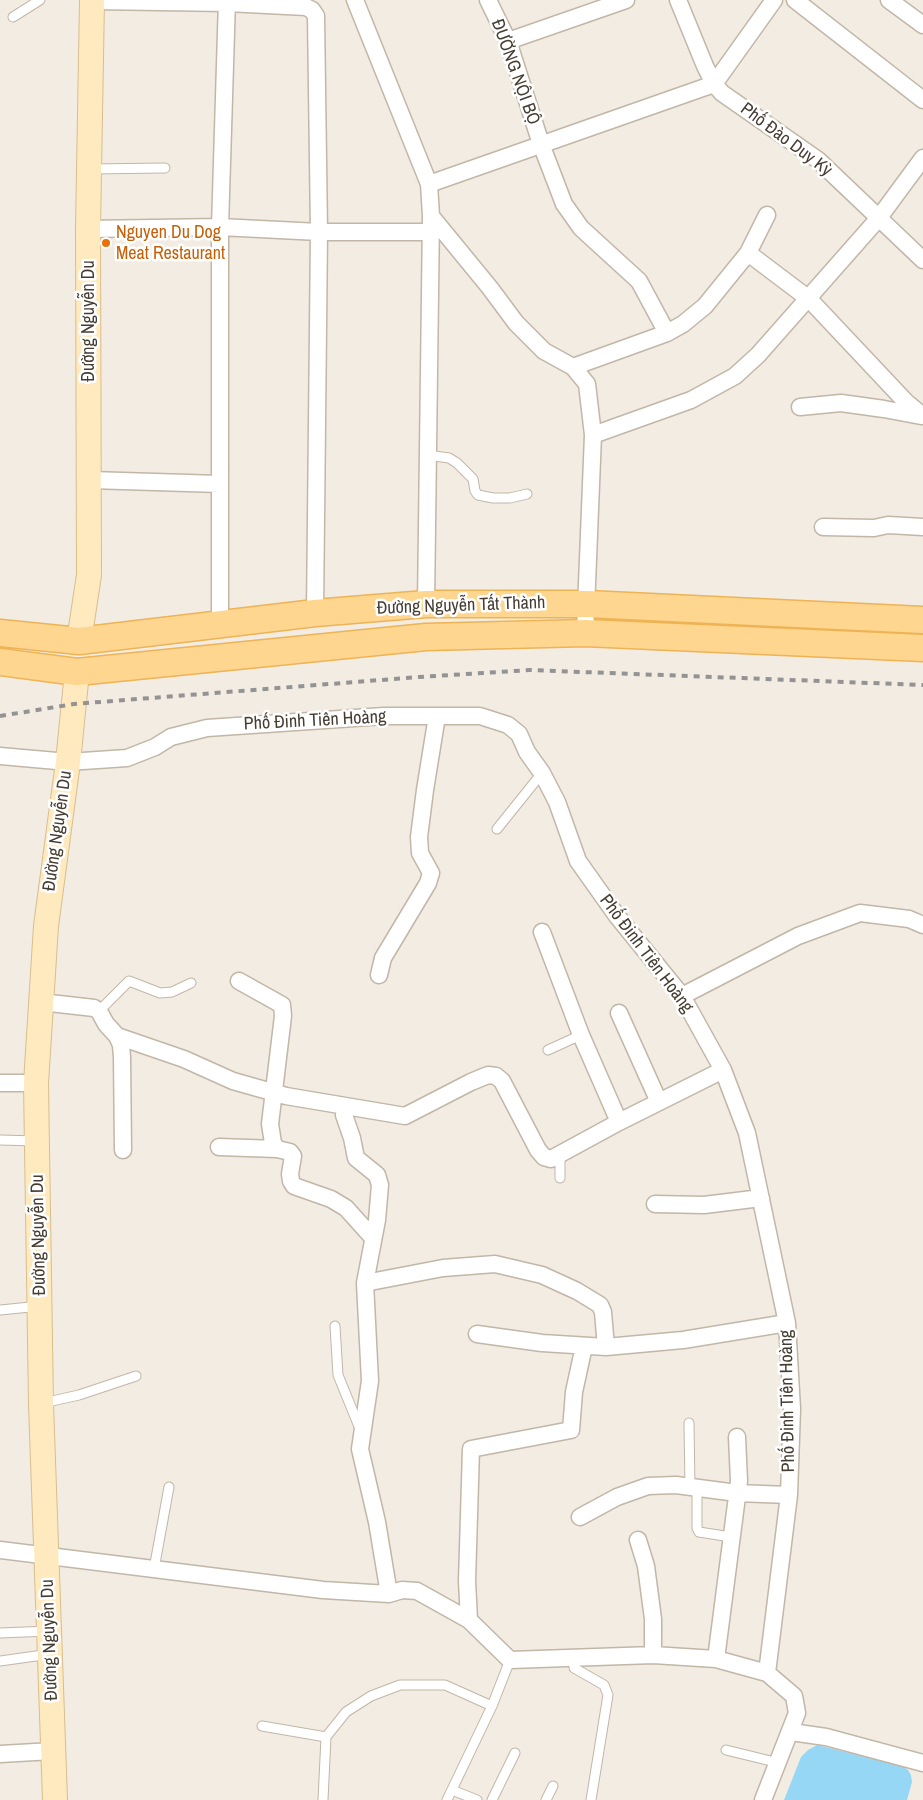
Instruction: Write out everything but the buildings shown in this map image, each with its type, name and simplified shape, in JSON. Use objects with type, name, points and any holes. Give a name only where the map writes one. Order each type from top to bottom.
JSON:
[{"type":"main road","name":"Đường Nguyễn Tất Thành","points":[[0,633],[79,641],[317,612],[426,604],[587,604],[923,620]]},
{"type":"main road","points":[[317,612],[319,648]]},
{"type":"main road","name":"Đường Nguyễn Tất Thành","points":[[0,662],[77,672],[426,637],[585,633],[923,648]]},
{"type":"street","points":[[92,0],[227,1],[306,7],[312,10],[316,16],[319,232],[317,612]]},
{"type":"street","name":"Đường Nguyễn Du","points":[[79,641],[90,576],[88,229],[92,0]]},
{"type":"street","points":[[355,0],[429,184],[426,604]]},
{"type":"street","name":"ĐƯỜNG NỘI BỘ","points":[[488,0],[508,41],[541,144],[564,204],[580,228],[639,281],[667,333]]},
{"type":"street","points":[[508,41],[626,0]]},
{"type":"street","name":"Phố Đào Duy Kỳ","points":[[678,0],[705,66],[714,84],[722,93],[818,160],[923,260]]},
{"type":"street","points":[[429,184],[714,84],[774,0]]},
{"type":"street","points":[[795,0],[923,100]]},
{"type":"street","points":[[889,0],[923,26]]},
{"type":"street","points":[[220,625],[220,227],[227,1]]},
{"type":"street","points":[[593,435],[692,400],[735,376],[758,355],[878,219],[923,158]]},
{"type":"street","points":[[573,367],[667,333],[683,324],[705,306],[748,253],[767,215]]},
{"type":"street","points":[[88,229],[220,227],[319,232],[430,224]]},
{"type":"street","points":[[430,224],[490,288],[516,323],[544,351],[573,367],[587,384],[593,435],[585,633]]},
{"type":"street","points":[[748,253],[808,299],[906,402],[923,416]]},
{"type":"street","points":[[800,407],[841,403],[884,408],[923,416]]},
{"type":"street","points":[[90,480],[220,484]]},
{"type":"street","points":[[823,527],[874,528],[888,524],[923,527]]},
{"type":"street","name":"Đường Nguyễn Du","points":[[55,1800],[41,1404],[36,1083],[46,926],[68,762],[77,672]]},
{"type":"street","name":"Phố Đinh Tiên Hoàng","points":[[0,756],[68,762],[127,758],[155,747],[172,737],[207,728],[384,716],[480,716],[508,725],[520,734],[528,752],[542,773],[557,802],[578,861],[617,916],[682,996],[723,1070],[747,1133],[787,1323],[792,1408],[789,1495],[767,1673]]},
{"type":"street","points":[[379,975],[383,958],[428,884],[430,873],[420,853],[419,837],[437,716]]},
{"type":"street","points":[[682,996],[798,936],[860,912],[909,919],[923,924]]},
{"type":"street","points":[[542,932],[581,1035],[618,1122]]},
{"type":"street","points":[[239,981],[282,1005],[281,1041],[270,1124],[273,1143],[277,1149]]},
{"type":"street","points":[[41,1002],[94,1008],[99,1011],[106,1024],[118,1036],[122,1057],[121,1114],[123,1150]]},
{"type":"street","points":[[619,1013],[659,1102]]},
{"type":"street","points":[[118,1036],[184,1059],[234,1081],[273,1092],[406,1116],[471,1082],[488,1075],[496,1076],[502,1081],[544,1157],[551,1159],[618,1122],[723,1070]]},
{"type":"street","points":[[0,1083],[36,1083]]},
{"type":"street","points":[[344,1116],[352,1138],[356,1158],[377,1175],[380,1185],[365,1283],[370,1380],[360,1449],[377,1522],[389,1594]]},
{"type":"street","points":[[218,1147],[277,1149],[290,1152],[293,1156],[290,1174],[294,1186],[331,1199],[346,1208],[373,1238]]},
{"type":"street","points":[[655,1204],[704,1205],[761,1198]]},
{"type":"street","points":[[365,1283],[443,1268],[495,1264],[542,1275],[577,1291],[600,1305],[603,1312],[606,1347]]},
{"type":"street","points":[[477,1334],[542,1343],[606,1347],[683,1340],[787,1323]]},
{"type":"street","points":[[469,1620],[467,1581],[471,1449],[571,1430],[574,1392],[584,1346]]},
{"type":"street","points":[[716,1659],[739,1481],[737,1437]]},
{"type":"street","points":[[580,1517],[616,1497],[648,1486],[676,1485],[737,1493],[789,1495]]},
{"type":"street","points":[[638,1540],[646,1566],[654,1655]]},
{"type":"street","points":[[0,1550],[323,1590],[389,1594],[402,1590],[417,1591],[469,1620],[510,1660],[654,1655],[716,1659],[767,1673],[794,1696],[797,1714],[763,1800]]},
{"type":"street","points":[[791,1732],[826,1737],[923,1764]]},
{"type":"street","points":[[0,1754],[53,1751]]},
{"type":"lane","points":[[13,17],[40,0]]},
{"type":"lane","points":[[89,169],[165,168]]},
{"type":"lane","points":[[427,455],[448,458],[457,464],[473,479],[475,491],[478,494],[493,498],[510,498],[527,494]]},
{"type":"lane","points":[[498,829],[542,773]]},
{"type":"lane","points":[[99,1011],[128,981],[160,993],[172,992],[191,983]]},
{"type":"lane","points":[[548,1050],[581,1035]]},
{"type":"lane","points":[[0,1140],[37,1141]]},
{"type":"lane","points":[[560,1154],[560,1178]]},
{"type":"lane","points":[[0,1310],[40,1306]]},
{"type":"lane","points":[[335,1326],[338,1375],[362,1434]]},
{"type":"lane","points":[[41,1404],[79,1395],[136,1376]]},
{"type":"lane","points":[[689,1423],[697,1528],[699,1532],[731,1537]]},
{"type":"lane","points":[[154,1569],[169,1487]]},
{"type":"lane","points":[[0,1633],[50,1642]]},
{"type":"lane","points":[[0,1661],[50,1642]]},
{"type":"lane","points":[[574,1658],[574,1668],[604,1685],[608,1695],[591,1800]]},
{"type":"lane","points":[[447,1800],[492,1706],[510,1660]]},
{"type":"lane","points":[[323,1800],[326,1737],[346,1712],[371,1696],[400,1685],[445,1685],[492,1706]]},
{"type":"lane","points":[[262,1726],[326,1737]]},
{"type":"lane","points":[[726,1750],[778,1764]]},
{"type":"lane","points":[[492,1800],[515,1753]]},
{"type":"lane","points":[[546,1800],[553,1786]]},
{"type":"lane","points":[[452,1790],[477,1800]]},
{"type":"water","points":[[817,1745],[902,1766],[911,1775],[912,1782],[907,1800],[784,1800],[801,1757]]},
{"type":"railway","points":[[0,716],[74,704],[530,670],[923,685]]},
{"type":"place","name":"Nguyen Du Dog Meat Restaurant","points":[[106,243]]}]
